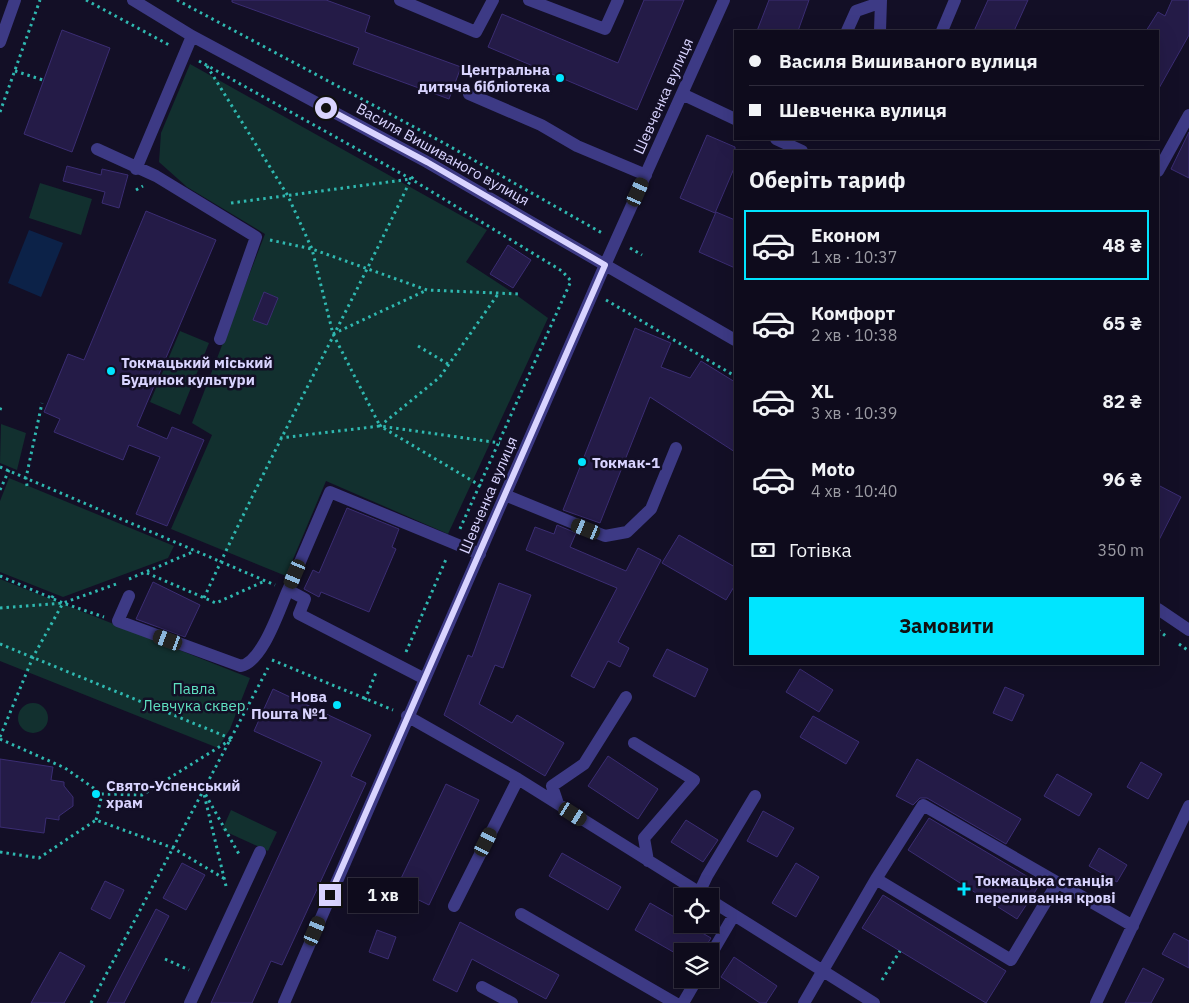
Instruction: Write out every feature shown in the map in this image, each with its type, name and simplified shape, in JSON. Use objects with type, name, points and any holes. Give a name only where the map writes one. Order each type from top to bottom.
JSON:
[{"type":"street","points":[[0,42],[15,0]]},
{"type":"street","name":"Василя Вишиваного вулиця","points":[[133,0],[192,36],[427,162],[734,339]]},
{"type":"street","points":[[400,0],[476,32],[493,0]]},
{"type":"street","points":[[529,0],[606,30],[618,0]]},
{"type":"street","name":"Шевченка вулиця","points":[[284,1003],[593,292],[724,0]]},
{"type":"street","points":[[942,30],[955,0]]},
{"type":"street","points":[[848,30],[856,11],[880,1],[880,30]]},
{"type":"street","points":[[136,168],[186,54],[192,36]]},
{"type":"street","points":[[469,94],[541,125],[577,146],[646,175]]},
{"type":"street","points":[[682,94],[734,119]]},
{"type":"street","points":[[1159,169],[1189,114]]},
{"type":"street","points":[[778,140],[793,149]]},
{"type":"street","points":[[97,149],[156,176],[256,237],[220,339]]},
{"type":"street","points":[[505,495],[605,536],[627,532],[651,509],[676,448]]},
{"type":"street","points":[[129,596],[118,621],[241,666],[250,662],[259,654],[330,492],[480,554]]},
{"type":"street","points":[[288,590],[305,599],[299,614],[425,679]]},
{"type":"street","points":[[1159,610],[1189,630]]},
{"type":"street","points":[[558,804],[552,786],[584,764],[626,697]]},
{"type":"street","points":[[408,716],[518,779],[692,888]]},
{"type":"street","points":[[634,743],[694,780],[644,838],[648,861]]},
{"type":"street","points":[[454,906],[518,779]]},
{"type":"street","points":[[706,888],[707,876],[755,796]]},
{"type":"street","points":[[804,1003],[876,879],[923,805],[1132,926]]},
{"type":"street","points":[[1096,1003],[1189,806]]},
{"type":"street","points":[[190,1003],[260,852]]},
{"type":"street","points":[[876,879],[1011,960],[1057,883]]},
{"type":"street","points":[[719,905],[874,1003]]},
{"type":"street","points":[[521,914],[675,1003]]},
{"type":"street","points":[[718,943],[734,915]]},
{"type":"street","points":[[482,987],[512,1003]]},
{"type":"street","points":[[683,1003],[692,988]]},
{"type":"path","points":[[0,112],[40,0]]},
{"type":"path","points":[[86,0],[411,180],[562,271],[570,281],[593,292],[734,375]]},
{"type":"path","points":[[177,0],[442,142],[642,255]]},
{"type":"path","points":[[207,66],[288,196],[312,249],[332,334],[380,426],[481,486]]},
{"type":"path","points":[[15,71],[44,80]]},
{"type":"path","points":[[204,598],[280,438],[332,334],[369,268],[411,180],[442,142]]},
{"type":"path","points":[[208,206],[411,180]]},
{"type":"path","points":[[256,237],[312,249],[427,290],[519,294]]},
{"type":"path","points":[[399,667],[481,486],[570,281]]},
{"type":"path","points":[[332,334],[427,290]]},
{"type":"path","points":[[380,426],[440,377],[498,294]]},
{"type":"path","points":[[418,346],[448,364]]},
{"type":"path","points":[[27,486],[26,478],[42,403]]},
{"type":"path","points":[[280,438],[380,426],[500,443]]},
{"type":"path","points":[[0,467],[288,590]]},
{"type":"path","points":[[0,490],[9,470]]},
{"type":"path","points":[[0,608],[64,603],[147,573],[195,550]]},
{"type":"path","points":[[147,573],[216,603],[266,581]]},
{"type":"path","points":[[0,576],[64,603],[118,621]]},
{"type":"path","points":[[52,598],[54,594]]},
{"type":"path","points":[[64,603],[33,657],[0,738],[65,768],[102,794],[142,795],[232,739]]},
{"type":"path","points":[[0,644],[232,739]]},
{"type":"path","points":[[90,1003],[232,739],[272,660],[365,700],[408,716]]},
{"type":"path","points":[[365,700],[378,667]]},
{"type":"path","points":[[203,790],[251,874]]},
{"type":"path","points":[[203,790],[232,913]]},
{"type":"path","points":[[0,852],[39,858],[96,820],[102,794]]},
{"type":"path","points":[[96,820],[173,848],[225,879]]},
{"type":"path","points":[[882,980],[900,951]]},
{"type":"green space","points":[[190,64],[487,230],[466,262],[548,318],[448,534],[326,481],[286,576],[171,529],[212,435],[192,423],[265,234],[187,187],[159,162],[161,133]]},
{"type":"green space","points":[[40,183],[92,199],[81,235],[29,218]]},
{"type":"green space","points":[[180,331],[209,343],[180,415],[150,402]]},
{"type":"green space","points":[[1,424],[26,433],[17,470],[0,463]]},
{"type":"green space","points":[[9,478],[174,546],[168,558],[63,597],[0,572],[0,501]]},
{"type":"green space","name":"Павла Левчука сквер","points":[[0,579],[250,678],[230,729],[218,748],[0,661]]},
{"type":"green space","points":[[33,703],[39,704],[47,712],[47,724],[39,732],[33,733],[27,732],[19,724],[18,718],[19,712],[27,704]]},
{"type":"green space","points":[[231,810],[277,832],[268,851],[222,830]]},
{"type":"water","points":[[29,230],[63,243],[41,297],[8,283]]},
{"type":"building","points":[[232,0],[326,0],[370,16],[365,32],[461,67],[449,99],[353,64],[359,48],[232,2]]},
{"type":"building","points":[[644,0],[684,0],[637,110],[488,47],[502,14],[618,63]]},
{"type":"building","points":[[769,0],[809,0],[798,30],[757,30]]},
{"type":"building","points":[[988,0],[1028,0],[1014,30],[974,30]]},
{"type":"building","points":[[1172,0],[1189,0],[1189,35],[1159,88],[1159,30],[1147,30],[1158,12],[1165,16]]},
{"type":"building","points":[[62,30],[110,48],[72,152],[24,134]]},
{"type":"building","points":[[1189,132],[1189,178],[1171,169]]},
{"type":"building","points":[[707,135],[735,147],[734,168],[715,213],[680,198]]},
{"type":"building","points":[[67,166],[101,175],[102,169],[128,175],[119,208],[102,203],[105,192],[63,181]]},
{"type":"building","name":"Токмацький міський Будинок культури","points":[[146,211],[216,240],[137,426],[167,439],[172,427],[204,440],[167,526],[136,514],[160,457],[129,445],[123,460],[54,432],[60,419],[44,412],[68,354],[84,360]]},
{"type":"building","points":[[716,212],[734,220],[734,268],[699,252]]},
{"type":"building","points":[[508,245],[531,260],[513,288],[490,274]]},
{"type":"building","points":[[264,292],[278,298],[267,325],[253,320]]},
{"type":"building","points":[[635,328],[671,343],[661,367],[690,378],[701,361],[734,381],[734,451],[650,397],[600,523],[563,510]]},
{"type":"building","points":[[1159,486],[1181,497],[1159,540]]},
{"type":"building","points":[[347,508],[399,529],[392,547],[396,549],[369,612],[321,592],[319,597],[304,589],[313,570],[319,573]]},
{"type":"building","points":[[557,525],[576,533],[570,547],[626,571],[638,548],[661,560],[618,642],[629,648],[620,667],[608,661],[594,688],[571,676],[617,588],[526,550],[535,527],[554,534]]},
{"type":"building","points":[[679,535],[734,566],[734,587],[726,600],[662,563]]},
{"type":"building","points":[[153,582],[200,605],[185,637],[136,619]]},
{"type":"building","points":[[499,583],[531,595],[503,668],[495,665],[479,704],[512,723],[517,715],[564,743],[545,776],[444,715],[468,655],[472,657]]},
{"type":"building","points":[[667,649],[708,669],[695,697],[653,676]]},
{"type":"building","points":[[800,669],[833,690],[819,712],[786,692]]},
{"type":"building","points":[[1005,687],[1024,695],[1012,721],[993,713]]},
{"type":"building","points":[[273,689],[371,735],[351,776],[366,783],[282,965],[271,961],[252,1003],[211,1003],[322,762],[254,731]]},
{"type":"building","points":[[813,716],[859,742],[846,764],[800,737]]},
{"type":"building","points":[[608,756],[658,789],[638,819],[588,786]]},
{"type":"building","points":[[0,759],[53,767],[51,780],[64,782],[64,786],[73,797],[73,806],[59,816],[59,820],[46,818],[44,833],[0,827]]},
{"type":"building","points":[[917,759],[1021,819],[1006,844],[927,798],[920,798],[913,805],[896,796]]},
{"type":"building","points":[[1141,762],[1162,774],[1148,799],[1127,787]]},
{"type":"building","points":[[1057,774],[1092,794],[1079,816],[1044,796]]},
{"type":"building","points":[[446,784],[479,800],[429,905],[396,889]]},
{"type":"building","points":[[763,811],[794,828],[777,857],[747,841]]},
{"type":"building","points":[[929,818],[1040,884],[1017,919],[908,850]]},
{"type":"building","points":[[686,820],[718,840],[703,862],[671,842]]},
{"type":"building","points":[[1099,848],[1127,865],[1117,882],[1089,866]]},
{"type":"building","points":[[562,853],[621,887],[608,910],[549,876]]},
{"type":"building","points":[[182,863],[205,875],[186,910],[163,898]]},
{"type":"building","points":[[796,863],[819,877],[796,917],[772,903]]},
{"type":"building","points":[[105,881],[124,890],[110,919],[91,909]]},
{"type":"building","points":[[883,895],[1006,971],[986,1003],[862,928]]},
{"type":"building","points":[[650,903],[674,917],[674,933],[702,933],[711,938],[708,943],[674,943],[674,952],[635,930]]},
{"type":"building","points":[[156,909],[169,916],[124,1003],[107,1003]]},
{"type":"building","points":[[460,922],[559,975],[546,999],[472,959],[457,992],[433,980]]},
{"type":"building","points":[[377,930],[396,937],[388,959],[369,952]]},
{"type":"building","points":[[1174,933],[1189,941],[1189,968],[1162,954]]},
{"type":"building","points":[[60,952],[85,966],[64,1003],[31,1003]]},
{"type":"building","points":[[734,957],[777,986],[766,1003],[760,1003],[721,977]]},
{"type":"building","points":[[1143,968],[1164,979],[1151,1003],[1125,1003]]},
{"type":"place","name":"Центральна дитяча бібліотека","points":[[560,78]]},
{"type":"place","name":"Токмацький міський Будинок культури","points":[[111,371]]},
{"type":"place","name":"Токмак-1","points":[[582,462]]},
{"type":"place","name":"Нова Пошта №1","points":[[337,705]]},
{"type":"place","name":"Свято-Успенський храм","points":[[96,794]]},
{"type":"place","name":"Токмацька станція переливання крові","points":[[964,889]]},
{"type":"route","points":[[326,108],[427,162],[605,265],[330,895]]}]
